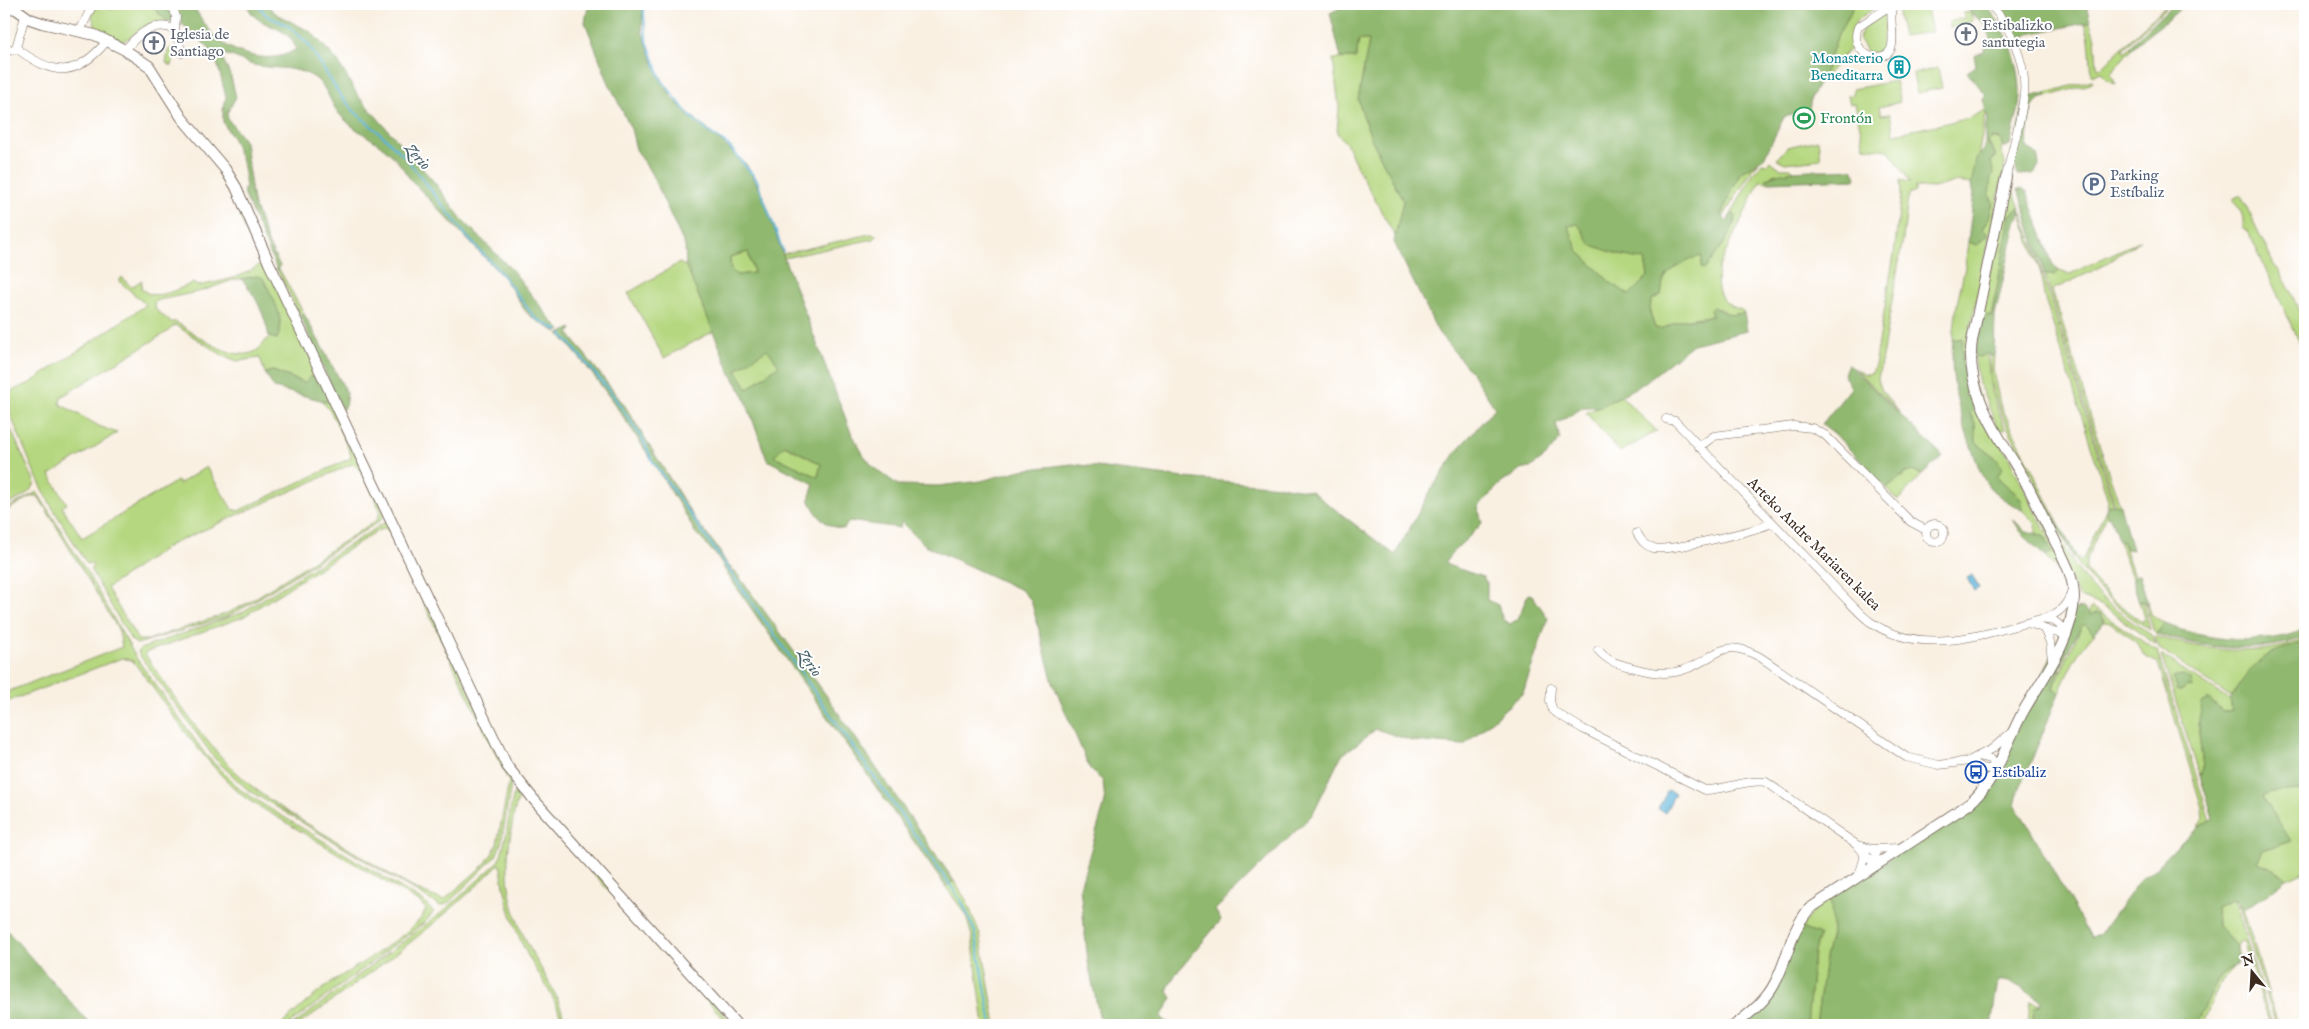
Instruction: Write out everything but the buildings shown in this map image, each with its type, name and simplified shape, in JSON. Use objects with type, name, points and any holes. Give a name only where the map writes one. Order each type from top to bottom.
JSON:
[{"type":"street","points":[[80,31],[93,4]]},
{"type":"street","points":[[172,4],[176,18],[175,30],[182,53]]},
{"type":"street","points":[[1893,4],[1891,13],[1893,45],[1883,54],[1869,56],[1858,45],[1856,31],[1862,23],[1893,4]]},
{"type":"street","points":[[1735,1025],[1759,1004],[1771,990],[1792,934],[1803,917],[1817,902],[1969,804],[1981,794],[1996,768],[2013,731],[2052,663],[2066,633],[2072,610],[2073,586],[2064,560],[2025,483],[1992,425],[1976,384],[1970,360],[1972,341],[2024,92],[2020,64],[2012,33],[1997,11],[1989,4]]},
{"type":"street","points":[[4,7],[16,9],[25,16],[42,23],[80,31],[107,41],[149,66],[182,118],[214,154],[236,188],[507,766],[535,801],[737,1025]]},
{"type":"street","points":[[16,48],[25,16]]},
{"type":"street","points":[[125,50],[136,36],[146,29],[168,27],[175,30]]},
{"type":"street","points":[[16,48],[46,67],[64,71],[78,66],[96,54],[107,41]]},
{"type":"street","points":[[4,53],[16,48]]},
{"type":"street","name":"Arteko Andre Mariaren kalea","points":[[1666,419],[1675,421],[1699,448],[1868,620],[1891,633],[1916,640],[1940,641],[2053,616],[2060,611],[2070,598],[2073,586]]},
{"type":"street","points":[[1699,448],[1708,440],[1725,434],[1793,426],[1812,428],[1825,435],[1911,522],[1926,530]]},
{"type":"street","points":[[1637,533],[1642,542],[1658,549],[1750,532],[1772,523]]},
{"type":"street","points":[[2040,619],[2054,621],[2064,628],[2066,633]]},
{"type":"street","name":"Arteko Andre Mariaren kalea","points":[[2025,623],[2034,624],[2059,634],[2066,633]]},
{"type":"street","points":[[2044,629],[2048,635],[2053,652],[2052,663]]},
{"type":"street","points":[[1598,650],[1607,660],[1640,670],[1665,673],[1684,670],[1721,650],[1739,648],[1760,657],[1906,757],[1939,765],[1968,761],[1992,749],[2013,731]]},
{"type":"street","points":[[1551,688],[1550,701],[1553,711],[1583,729],[1682,780],[1706,790],[1720,790],[1755,781],[1766,782],[1857,845],[1875,865]]},
{"type":"street","points":[[1978,756],[1991,759],[1996,768]]},
{"type":"street","points":[[1968,761],[1984,769],[1996,768]]},
{"type":"street","points":[[1978,767],[1982,778],[1981,794]]},
{"type":"street","points":[[1857,845],[1872,849],[1902,847]]},
{"type":"street","points":[[1872,849],[1876,854],[1875,865]]},
{"type":"street","points":[[1859,875],[1864,859],[1863,852]]},
{"type":"green space","points":[[97,4],[110,4],[107,7],[112,10],[120,4],[157,4],[155,10],[167,21],[147,25],[124,41],[107,36],[97,28],[92,16]]},
{"type":"green space","points":[[157,4],[192,4],[206,25],[223,43],[240,52],[259,57],[279,56],[288,54],[296,49],[292,40],[286,34],[257,18],[247,4],[265,4],[278,15],[311,32],[337,60],[358,96],[435,183],[461,218],[513,271],[561,330],[557,332],[527,313],[504,278],[410,179],[393,156],[342,117],[320,82],[310,75],[296,70],[253,65],[233,56],[221,55],[231,77],[236,97],[227,113],[228,119],[245,142],[253,202],[269,245],[280,266],[277,270],[243,191],[246,187],[242,161],[233,139],[223,122],[226,97],[218,66],[208,47],[181,23],[167,21],[155,10]]},
{"type":"green space","points":[[598,4],[643,4],[642,31],[654,64],[673,99],[746,164],[763,195],[784,258],[850,430],[863,454],[873,467],[898,485],[938,486],[981,481],[1021,470],[1072,464],[1184,478],[1280,486],[1311,491],[1395,555],[1431,490],[1460,447],[1495,408],[1471,372],[1438,332],[1394,242],[1403,201],[1371,138],[1358,100],[1369,40],[1359,40],[1356,58],[1341,58],[1330,13],[1348,4],[1853,4],[1850,14],[1838,34],[1826,70],[1811,97],[1809,110],[1784,117],[1764,158],[1740,173],[1721,215],[1727,221],[1732,213],[1736,216],[1723,244],[1705,269],[1701,268],[1702,256],[1687,261],[1671,271],[1664,279],[1661,295],[1651,300],[1650,313],[1655,328],[1665,327],[1683,320],[1712,316],[1710,310],[1713,307],[1730,315],[1744,313],[1747,331],[1693,344],[1644,383],[1600,407],[1584,407],[1556,424],[1560,439],[1546,456],[1530,468],[1521,470],[1500,484],[1478,507],[1482,523],[1446,561],[1447,565],[1483,577],[1487,583],[1487,600],[1498,605],[1503,620],[1510,624],[1518,619],[1528,594],[1532,595],[1548,618],[1523,693],[1464,745],[1412,741],[1376,729],[1341,756],[1312,815],[1215,910],[1221,920],[1175,975],[1167,990],[1172,998],[1161,1017],[1171,1025],[1103,1025],[1099,1015],[1088,962],[1080,887],[1105,802],[1103,781],[1090,769],[1053,683],[1031,600],[1021,590],[926,546],[901,522],[900,528],[849,521],[844,529],[831,526],[818,515],[809,499],[814,484],[767,460],[744,396],[730,372],[686,266],[685,246],[651,173],[636,149],[631,129],[608,81],[585,22],[588,7]],"holes":[[[1578,224],[1591,245],[1620,255],[1645,260],[1648,276],[1629,295],[1611,283],[1578,251],[1568,226]],[[748,252],[754,273],[737,275],[731,270],[730,257]],[[767,349],[779,365],[748,389],[736,370]],[[785,445],[821,464],[818,477],[774,456]]]},
{"type":"green space","points":[[1853,4],[1882,4],[1863,16],[1854,25],[1851,38],[1852,46],[1818,85],[1826,70],[1838,34],[1850,15]]},
{"type":"green space","points":[[1926,4],[1932,32],[1903,36],[1898,15],[1901,6]]},
{"type":"green space","points":[[1968,4],[1984,4],[1992,13],[2011,47],[2020,84],[2020,96],[2010,146],[2003,147],[2000,139],[1992,138],[1988,142],[1996,155],[1991,162],[1994,174],[1991,177],[1989,196],[1993,202],[1989,218],[1982,229],[1987,233],[1987,236],[1977,245],[1968,242],[1974,193],[1971,186],[1976,159],[1985,147],[1985,130],[1988,119],[1983,99],[1987,96],[1967,72],[1976,66],[1974,55],[1983,52],[1990,39],[1985,23],[1971,14]]},
{"type":"green space","points":[[1994,4],[2086,4],[2090,22],[2029,34],[2018,40],[2003,12]]},
{"type":"green space","points":[[2169,4],[2123,49],[2125,52],[2130,46],[2131,49],[2111,73],[2116,84],[2106,79],[2101,72],[2092,76],[2089,39],[2085,23],[2090,22],[2095,39],[2098,68],[2102,67]]},
{"type":"green space","points":[[2173,4],[2185,4],[2131,49],[2130,46]]},
{"type":"green space","points":[[1970,12],[1973,21],[1950,28],[1949,22],[1964,18],[1964,13]]},
{"type":"green space","points":[[1886,13],[1890,33],[1888,46],[1878,52],[1867,51],[1859,38],[1863,28]]},
{"type":"green space","points":[[1359,40],[1369,40],[1358,100],[1371,138],[1403,201],[1395,236],[1358,169],[1346,143],[1337,133],[1339,107],[1333,59],[1356,58]]},
{"type":"green space","points":[[170,48],[175,51],[172,66],[166,63]]},
{"type":"green space","points":[[1938,68],[1942,88],[1917,93],[1913,74]]},
{"type":"green space","points":[[2092,80],[2090,84],[2047,97],[2046,93]]},
{"type":"green space","points":[[1895,81],[1900,102],[1879,107],[1881,115],[1890,114],[1894,134],[1970,118],[1987,109],[1973,184],[1954,182],[1934,188],[1915,187],[1915,192],[1910,193],[1908,197],[1903,239],[1878,379],[1882,391],[1901,414],[1854,368],[1869,374],[1872,373],[1875,365],[1894,254],[1901,194],[1900,180],[1910,182],[1889,150],[1864,147],[1855,103],[1850,104],[1848,96],[1853,95],[1853,89]]},
{"type":"green space","points":[[2046,93],[2047,97],[2038,100],[2034,105],[2028,132],[2028,149],[2037,155],[2039,165],[2034,174],[2018,175],[2013,159],[2025,98]]},
{"type":"green space","points":[[1992,138],[2001,139],[2003,147],[2001,149],[2005,164],[1967,344],[1966,363],[1969,376],[2059,559],[2056,568],[2045,557],[2052,553],[2045,537],[2036,533],[2036,524],[2022,510],[2021,500],[2018,495],[1997,475],[2001,471],[1995,457],[1976,443],[1975,424],[1970,413],[1974,402],[1962,362],[1962,338],[1953,340],[1968,242],[1977,245],[1980,243],[1982,230],[1989,218],[1993,202],[1989,193],[1991,162],[1995,158],[1995,153],[1988,142]]},
{"type":"green space","points":[[1818,140],[1821,159],[1785,163],[1777,159],[1787,147]]},
{"type":"green space","points":[[1770,161],[1780,168],[1789,168],[1796,172],[1772,175],[1765,179],[1768,182],[1760,181],[1719,266],[1717,282],[1723,300],[1744,313],[1730,315],[1719,308],[1709,317],[1689,319],[1664,328],[1655,328],[1650,313],[1651,299],[1661,295],[1664,279],[1676,267],[1698,257],[1703,256],[1701,267],[1705,268],[1724,243],[1736,216],[1732,213],[1753,173],[1763,163],[1767,164]]},
{"type":"green space","points":[[1759,163],[1752,170],[1722,219],[1721,215],[1740,173]]},
{"type":"green space","points":[[1854,170],[1856,179],[1768,182],[1765,179],[1785,172]]},
{"type":"green space","points":[[2012,187],[2034,246],[2113,504],[2107,506],[2108,500],[2044,296],[2041,274],[2019,207],[1991,315],[1980,316],[2009,188]]},
{"type":"green space","points":[[2018,189],[2023,189],[2027,192],[2052,263],[2059,271],[2055,275],[2045,275]]},
{"type":"green space","points":[[2241,195],[2274,265],[2289,287],[2304,327],[2305,354],[2248,231],[2243,227],[2241,212],[2232,199]]},
{"type":"green space","points":[[237,197],[320,378],[306,383],[273,371],[265,373],[260,358],[237,361],[222,355],[175,325],[167,332],[61,397],[60,404],[99,426],[117,433],[50,475],[67,504],[62,507],[82,538],[177,481],[179,484],[206,467],[232,509],[238,511],[351,458],[331,412],[321,400],[332,403],[385,514],[381,520],[245,607],[226,617],[137,644],[131,640],[90,569],[93,567],[91,563],[87,564],[52,507],[35,474],[4,399],[4,388],[9,392],[30,383],[146,305],[119,281],[122,277],[131,287],[142,280],[141,288],[146,292],[159,295],[193,283],[197,286],[231,279],[255,268],[261,263],[245,230],[234,199]],"holes":[[[257,276],[277,339],[269,337],[256,351],[247,354],[226,351],[204,340],[176,322],[171,322],[156,310],[154,303],[159,300],[202,291],[233,280]],[[352,464],[361,471],[372,492],[380,511],[377,520],[246,604],[225,614],[148,640],[138,640],[107,588],[170,545]]]},
{"type":"green space","points":[[2019,207],[2020,215],[2016,223],[1995,315],[1994,355],[1990,357],[1989,353],[1980,357],[1974,356],[1980,316],[1992,315],[2010,215]]},
{"type":"green space","points":[[1578,224],[1620,255],[1645,260],[1648,276],[1629,295],[1611,283],[1578,251],[1568,226]]},
{"type":"green space","points":[[870,234],[877,235],[873,239],[784,258],[783,254]]},
{"type":"green space","points":[[2141,240],[2099,268],[2052,290],[2120,505],[2115,505],[2045,275],[2055,275],[2059,271],[2070,274]]},
{"type":"green space","points":[[748,252],[754,273],[737,275],[731,270],[730,257]]},
{"type":"green space","points":[[679,263],[686,266],[714,331],[664,358],[628,293]]},
{"type":"green space","points":[[279,269],[303,312],[300,315],[277,270]]},
{"type":"green space","points":[[257,276],[263,278],[277,308],[280,331],[277,339],[269,337],[259,306],[251,291],[241,279]]},
{"type":"green space","points":[[303,312],[347,393],[345,407],[342,410],[300,315]]},
{"type":"green space","points":[[572,328],[569,334],[625,406],[696,521],[826,695],[954,881],[945,886],[730,578],[716,555],[694,531],[630,426],[596,379],[559,334]]},
{"type":"green space","points":[[1963,338],[1962,362],[1974,402],[1974,408],[1970,413],[1975,424],[1976,443],[1995,457],[2003,468],[1997,476],[2021,500],[2022,510],[2001,497],[1987,484],[1967,436],[1956,396],[1952,368],[1953,340]]},
{"type":"green space","points":[[767,348],[779,365],[748,389],[736,370]]},
{"type":"green space","points":[[1987,353],[1991,391],[2005,429],[1999,431],[1979,384],[1974,356]]},
{"type":"green space","points":[[1994,355],[1993,371],[2000,404],[2056,518],[2054,519],[2004,420],[1994,395],[1990,381],[1990,357]]},
{"type":"green space","points":[[1848,364],[1943,456],[1922,475],[1912,471],[1906,473],[1886,488],[1834,433],[1822,424],[1851,388],[1844,376]]},
{"type":"green space","points":[[273,371],[305,383],[310,376],[320,378],[332,403],[274,388],[265,373]]},
{"type":"green space","points":[[1621,396],[1657,431],[1620,452],[1586,413]]},
{"type":"green space","points":[[4,414],[35,483],[26,494],[4,506]]},
{"type":"green space","points":[[2011,442],[2074,565],[2100,596],[2134,624],[2153,636],[2156,645],[2103,606],[2078,596],[2008,445]]},
{"type":"green space","points":[[784,445],[821,464],[818,477],[774,456]]},
{"type":"green space","points":[[1912,471],[1922,475],[1898,501],[1886,488],[1906,473]]},
{"type":"green space","points":[[37,492],[87,572],[137,659],[206,755],[241,790],[423,901],[434,912],[425,922],[288,1025],[281,1025],[332,982],[399,938],[421,918],[426,909],[419,902],[245,798],[199,750],[133,661],[122,658],[4,703],[4,693],[122,647],[119,631],[38,496],[32,496],[4,512],[4,510]]},
{"type":"green space","points":[[2113,504],[2120,505],[2132,550],[2126,549],[2122,540],[2119,541],[2111,520],[2105,512],[2107,506]]},
{"type":"green space","points":[[2105,512],[2109,515],[2106,517],[2086,560],[2086,571],[2110,598],[2143,622],[2144,618],[2139,602],[2143,602],[2150,630],[2127,615],[2107,598],[2073,557],[2075,554],[2080,561],[2084,557]]},
{"type":"green space","points":[[2056,518],[2075,554],[2073,557],[2054,519]]},
{"type":"green space","points":[[2013,519],[2024,530],[2045,537],[2052,553],[2045,557],[2020,531]]},
{"type":"green space","points":[[387,521],[512,779],[501,844],[496,856],[447,904],[440,906],[248,790],[215,759],[138,653],[140,649],[241,613]],"holes":[[[386,528],[392,536],[509,782],[497,844],[492,854],[485,864],[444,900],[420,891],[398,879],[277,805],[248,783],[210,744],[145,654],[243,617],[377,531]]]},
{"type":"green space","points":[[2122,540],[2134,576],[2132,578],[2119,541]]},
{"type":"green space","points":[[2139,574],[2148,604],[2146,605],[2144,601],[2139,602],[2132,578]]},
{"type":"green space","points":[[2148,604],[2151,614],[2164,623],[2157,634],[2153,630],[2146,605]]},
{"type":"green space","points":[[2092,607],[2157,651],[2210,820],[2198,829],[2203,820],[2202,808],[2158,663],[2146,657],[2135,641],[2111,623],[2103,622],[2104,619],[2088,613]]},
{"type":"green space","points":[[2083,608],[2091,615],[2096,613],[2101,615],[2103,622],[2094,634],[2085,624],[2076,635],[2066,654],[2053,689],[2059,693],[2017,796],[2015,807],[2023,817],[2091,938],[2100,934],[2141,878],[2157,867],[2180,843],[2213,817],[2200,776],[2203,768],[2198,725],[2202,703],[2209,699],[2223,712],[2232,710],[2230,700],[2251,669],[2272,653],[2305,642],[2305,718],[2301,746],[2305,758],[2305,790],[2270,792],[2263,797],[2291,841],[2263,850],[2257,862],[2283,875],[2287,879],[2262,898],[2243,909],[2234,899],[2216,907],[2217,926],[2237,947],[2239,958],[2235,966],[2219,977],[2196,1025],[2032,1025],[2034,1008],[2040,1005],[2042,1001],[2009,982],[1998,981],[1991,1025],[1816,1025],[1825,958],[1832,930],[1831,897],[1979,800],[2075,609]]},
{"type":"green space","points":[[2164,623],[2196,634],[2234,640],[2272,638],[2290,635],[2305,629],[2305,637],[2269,646],[2231,648],[2194,643],[2157,634]]},
{"type":"green space","points":[[2086,624],[2094,634],[2078,655],[2059,693],[2053,689],[2081,627]]},
{"type":"green space","points":[[2155,636],[2192,645],[2249,651],[2287,645],[2305,639],[2305,642],[2268,655],[2242,681],[2231,697],[2158,648]]},
{"type":"green space","points":[[2161,655],[2230,700],[2232,710],[2223,712],[2209,699],[2198,725],[2203,768],[2200,776]]},
{"type":"green space","points":[[2184,675],[2190,679],[2192,688],[2187,686],[2183,691],[2177,691],[2172,678]]},
{"type":"green space","points":[[518,787],[734,1025],[729,1025],[524,796],[521,796],[514,813],[509,850],[508,868],[511,900],[529,947],[558,1001],[565,1025],[563,1025],[553,998],[528,956],[518,934],[507,902],[499,864],[452,908],[402,949],[298,1025],[293,1025],[445,910],[497,863],[504,845],[512,801]]},
{"type":"green space","points":[[2305,790],[2305,871],[2287,879],[2283,875],[2257,862],[2263,850],[2291,841],[2263,798],[2269,792]]},
{"type":"green space","points":[[954,881],[966,900],[980,934],[996,1025],[984,1025],[972,936],[965,913],[945,886]]},
{"type":"green space","points":[[1831,897],[1832,930],[1825,958],[1816,1025],[1807,1025],[1814,952],[1819,935],[1801,928],[1814,909]]},
{"type":"green space","points":[[2234,899],[2272,1025],[2270,1025],[2243,941],[2239,942],[2237,947],[2217,926],[2216,907]]},
{"type":"green space","points":[[2238,904],[2243,909],[2278,1025],[2276,1025]]},
{"type":"green space","points":[[4,927],[91,1025],[4,1025]]},
{"type":"green space","points":[[1801,928],[1819,935],[1814,952],[1807,1025],[1740,1025],[1759,1009]]},
{"type":"green space","points":[[2235,966],[2220,983],[2202,1025],[2196,1025],[2219,977]]},
{"type":"green space","points":[[2030,1001],[2040,1005],[2034,1008],[2032,1025],[2028,1025]]},
{"type":"water","points":[[1972,575],[1979,588],[1974,591],[1967,578]]},
{"type":"water","points":[[1668,790],[1675,793],[1665,813],[1658,809]]},
{"type":"waterway","name":"Zerio","points":[[257,4],[267,16],[287,25],[308,44],[340,95],[355,112],[406,158],[469,239],[500,272],[535,318],[557,330]]},
{"type":"waterway","points":[[643,4],[646,38],[661,79],[688,114],[706,130],[728,145],[757,180],[783,251]]},
{"type":"waterway","name":"Zerio","points":[[562,334],[612,394],[643,440],[652,460],[962,902],[975,932],[992,1025]]},
{"type":"place","name":"Estibalizko santutegia","points":[[1966,34]]},
{"type":"place","name":"Iglesia de Santiago","points":[[154,43]]},
{"type":"place","name":"Monasterio Beneditarra","points":[[1899,67]]},
{"type":"place","name":"Frontón","points":[[1804,118]]},
{"type":"place","name":"Parking Estíbaliz","points":[[2094,184]]},
{"type":"place","name":"Estibaliz","points":[[1976,772]]}]
